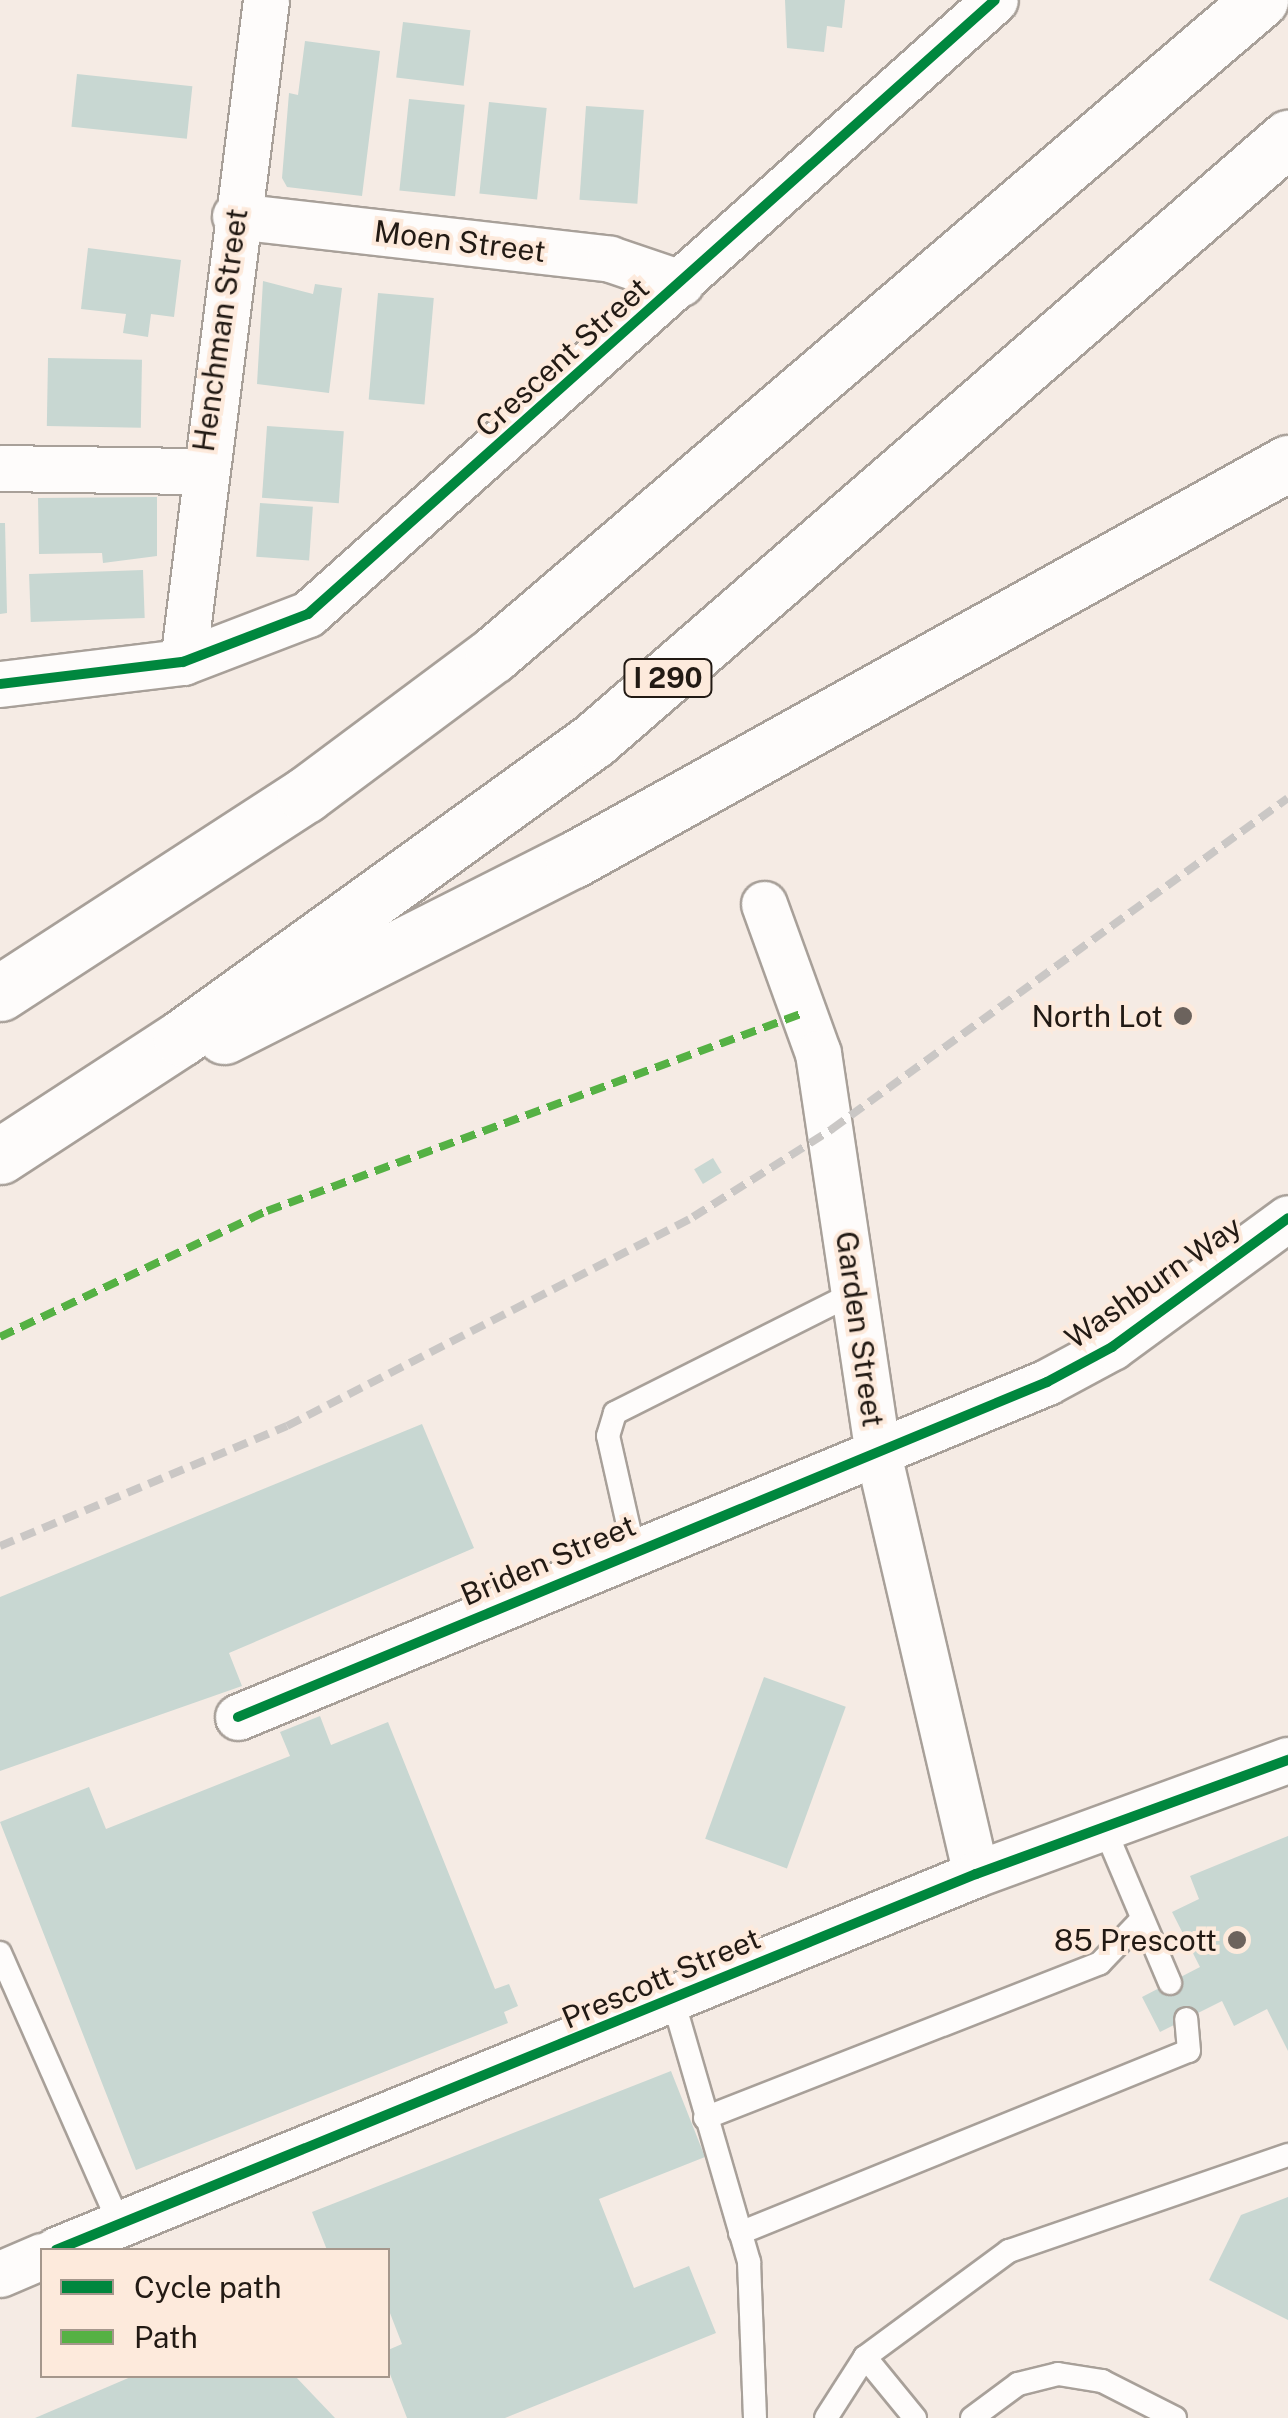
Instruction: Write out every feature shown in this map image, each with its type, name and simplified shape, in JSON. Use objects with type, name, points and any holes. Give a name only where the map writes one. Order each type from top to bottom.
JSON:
[{"type":"highway","points":[[0,993],[305,796],[493,655],[1260,0]]},
{"type":"highway","name":"I 290","points":[[0,1156],[112,1086],[594,740],[1288,138]]},
{"type":"highway","points":[[112,1086],[368,970],[1288,463]]},
{"type":"street","name":"Henchman Street","points":[[183,662],[201,471],[266,0]]},
{"type":"street","name":"Crescent Street","points":[[0,684],[183,662],[262,639],[322,604],[995,0]]},
{"type":"street","name":"Moen Street","points":[[235,216],[610,259],[681,283]]},
{"type":"street","points":[[0,468],[201,471]]},
{"type":"street","name":"Garden Street","points":[[764,904],[818,1053],[877,1449],[976,1874]]},
{"type":"street","name":"Washburn Way","points":[[877,1449],[1112,1347],[1288,1218]]},
{"type":"street","name":"Briden Street","points":[[238,1717],[877,1449]]},
{"type":"street","name":"Prescott Street","points":[[61,2248],[976,1874],[1106,1832],[1288,1760]]},
{"type":"street","points":[[0,2274],[40,2257]]},
{"type":"lane","points":[[634,1551],[608,1436],[615,1414],[854,1292]]},
{"type":"lane","points":[[1106,1832],[1139,1922],[1170,1982]]},
{"type":"lane","points":[[706,2118],[1100,1964],[1139,1922]]},
{"type":"lane","points":[[0,1954],[120,2225]]},
{"type":"lane","points":[[673,2000],[740,2233],[755,2418]]},
{"type":"lane","points":[[740,2233],[1189,2051],[1186,2019]]},
{"type":"lane","points":[[826,2418],[866,2357],[1009,2251],[1288,2154]]},
{"type":"lane","points":[[866,2357],[915,2418]]},
{"type":"lane","points":[[972,2418],[1018,2384],[1058,2374],[1102,2381],[1175,2418]]},
{"type":"building","points":[[785,0],[845,0],[842,28],[827,26],[824,52],[787,48]]},
{"type":"building","points":[[403,22],[470,30],[464,86],[396,78]]},
{"type":"building","points":[[305,41],[380,51],[362,196],[287,187],[282,178],[289,93],[298,95]]},
{"type":"building","points":[[77,74],[192,86],[187,139],[71,127]]},
{"type":"building","points":[[409,99],[465,105],[455,196],[399,190]]},
{"type":"building","points":[[489,102],[547,108],[537,200],[479,193]]},
{"type":"building","points":[[586,106],[644,110],[637,204],[579,200]]},
{"type":"building","points":[[88,248],[181,260],[174,317],[151,314],[148,337],[123,333],[126,314],[81,309]]},
{"type":"building","points":[[263,281],[313,294],[315,284],[342,288],[329,393],[257,384]]},
{"type":"building","points":[[378,293],[434,298],[424,404],[369,400]]},
{"type":"building","points":[[48,358],[142,360],[141,428],[47,426]]},
{"type":"building","points":[[267,426],[344,431],[339,503],[262,498]]},
{"type":"building","points":[[157,497],[157,556],[103,563],[102,553],[39,554],[38,498]]},
{"type":"building","points":[[260,503],[313,507],[309,561],[256,557]]},
{"type":"building","points":[[0,523],[5,523],[7,613],[0,614]]},
{"type":"building","points":[[143,570],[145,618],[31,622],[29,574]]},
{"type":"building","points":[[713,1158],[722,1173],[703,1184],[694,1169]]},
{"type":"building","points":[[422,1424],[474,1548],[229,1653],[242,1686],[0,1771],[0,1597]]},
{"type":"building","points":[[764,1677],[846,1707],[787,1868],[705,1839]]},
{"type":"building","points":[[320,1716],[331,1745],[388,1722],[495,1989],[509,1984],[518,2006],[504,2012],[508,2023],[136,2170],[0,1822],[89,1787],[106,1829],[290,1756],[280,1732]]},
{"type":"building","name":"85 Prescott","points":[[1288,1836],[1288,2051],[1267,2009],[1234,2026],[1222,2001],[1160,2032],[1142,1997],[1200,1967],[1172,1912],[1199,1899],[1190,1876]]},
{"type":"building","points":[[671,2071],[705,2157],[599,2199],[634,2288],[689,2266],[716,2333],[505,2418],[407,2418],[390,2374],[390,2349],[402,2344],[390,2313],[390,2248],[326,2248],[312,2212]]},
{"type":"building","points":[[1288,2197],[1288,2320],[1209,2280],[1241,2215]]},
{"type":"building","points":[[128,2378],[297,2378],[335,2418],[35,2418]]},
{"type":"railway","points":[[0,1546],[287,1426],[693,1217],[832,1129],[1288,798]]},
{"type":"marked path","points":[[0,1337],[267,1211],[803,1013]]},
{"type":"cycle path","points":[[0,684],[183,662],[308,614],[995,0]]},
{"type":"cycle path","points":[[238,1717],[1047,1382],[1112,1347],[1288,1218]]},
{"type":"cycle path","points":[[61,2248],[976,1874],[1288,1760]]},
{"type":"place","name":"North Lot","points":[[1183,1016]]},
{"type":"place","name":"85 Prescott","points":[[1237,1940]]}]
